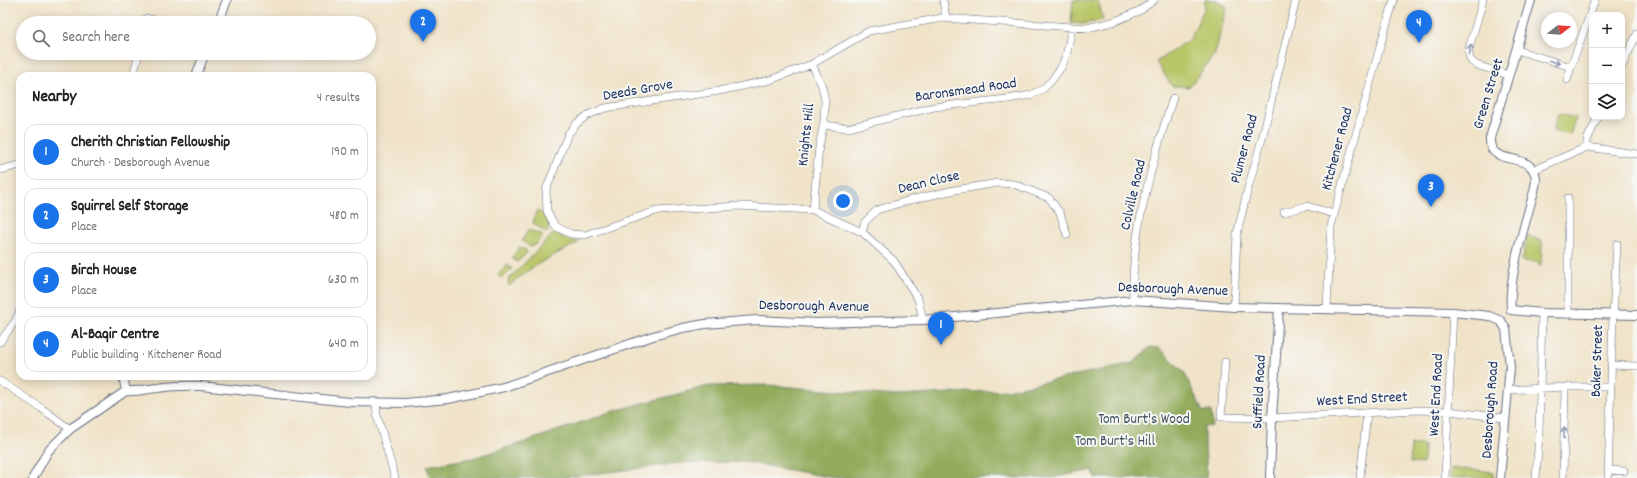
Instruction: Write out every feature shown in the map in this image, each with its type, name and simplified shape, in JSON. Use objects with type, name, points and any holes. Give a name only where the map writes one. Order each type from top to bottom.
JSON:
[{"type":"street","points":[[221,16],[228,0]]},
{"type":"street","points":[[943,0],[946,18]]},
{"type":"street","name":"Deeds Grove","points":[[923,320],[918,299],[894,261],[862,232],[813,210],[739,206],[656,211],[585,235],[571,234],[556,226],[547,210],[546,190],[568,134],[588,115],[605,108],[719,91],[770,80],[812,64],[869,31],[946,18],[1087,28],[1116,21],[1141,10],[1154,0]]},
{"type":"street","name":"Plumer Road","points":[[1234,307],[1237,234],[1296,0]]},
{"type":"street","name":"Kitchener Road","points":[[1327,308],[1331,226],[1394,0]]},
{"type":"street","points":[[1483,0],[1468,52],[1470,61],[1476,65],[1509,75]]},
{"type":"street","name":"Green Street","points":[[1531,0],[1489,145],[1492,152],[1497,155],[1521,161],[1533,170]]},
{"type":"street","points":[[1567,80],[1594,0]]},
{"type":"street","name":"Baronsmead Road","points":[[824,125],[848,128],[934,107],[1031,95],[1044,89],[1062,66],[1067,52],[1072,28]]},
{"type":"street","points":[[1625,60],[1637,34]]},
{"type":"street","points":[[1517,50],[1571,67]]},
{"type":"street","points":[[134,72],[136,60]]},
{"type":"street","points":[[198,72],[202,60]]},
{"type":"street","name":"Knights Hill","points":[[812,64],[822,86],[825,101],[824,125],[819,147],[813,210]]},
{"type":"street","name":"Colville Road","points":[[1133,300],[1136,242],[1143,202],[1166,117],[1173,98]]},
{"type":"street","points":[[1587,147],[1587,140],[1597,120]]},
{"type":"street","points":[[1502,321],[1511,310],[1510,297],[1514,272],[1534,191],[1536,178],[1533,170],[1587,147],[1637,154]]},
{"type":"street","points":[[0,170],[16,166]]},
{"type":"street","name":"Dean Close","points":[[862,232],[865,222],[877,210],[954,190],[998,183],[1014,184],[1049,198],[1060,213],[1067,235]]},
{"type":"street","points":[[1568,198],[1568,314]]},
{"type":"street","points":[[1284,212],[1307,206],[1334,214]]},
{"type":"street","name":"Baker Street","points":[[1608,474],[1610,387],[1617,244]]},
{"type":"street","name":"Desborough Avenue","points":[[33,478],[48,451],[70,429],[126,392],[136,392],[182,385],[350,402],[405,403],[448,399],[504,387],[653,336],[705,324],[757,320],[817,323],[923,320],[1133,300],[1234,307],[1453,312],[1489,316],[1502,321]]},
{"type":"street","name":"Suffield Road","points":[[1270,478],[1278,308]]},
{"type":"street","points":[[1511,310],[1542,313],[1637,315]]},
{"type":"street","name":"West End Road","points":[[1445,478],[1453,312]]},
{"type":"street","points":[[1536,478],[1542,313]]},
{"type":"street","points":[[0,342],[16,320]]},
{"type":"street","name":"Desborough Road","points":[[1500,478],[1510,367],[1506,330],[1502,321]]},
{"type":"street","name":"West End Street","points":[[1225,362],[1221,417],[1272,418],[1416,410],[1505,418]]},
{"type":"street","points":[[1612,366],[1637,366]]},
{"type":"street","points":[[124,380],[126,392]]},
{"type":"street","points":[[0,381],[70,429]]},
{"type":"street","points":[[1563,475],[1564,387]]},
{"type":"street","points":[[1507,390],[1564,387],[1610,387]]},
{"type":"street","points":[[376,403],[377,415],[395,478]]},
{"type":"street","points":[[1360,478],[1367,413]]},
{"type":"street","points":[[1608,474],[1624,471]]},
{"type":"green space","points":[[1073,0],[1098,0],[1103,20],[1083,24],[1071,23]]},
{"type":"green space","points":[[1205,0],[1216,0],[1227,7],[1215,54],[1189,87],[1172,86],[1156,62],[1190,39],[1204,9]]},
{"type":"green space","points":[[1558,114],[1576,118],[1570,135],[1553,131]]},
{"type":"green space","points":[[536,211],[543,213],[550,225],[547,233],[533,223]]},
{"type":"green space","points":[[528,230],[543,236],[536,244],[530,247],[522,241]]},
{"type":"green space","points":[[557,233],[565,239],[580,242],[534,267],[509,286],[508,280],[552,235]]},
{"type":"green space","points":[[1527,236],[1542,241],[1541,266],[1539,266],[1538,262],[1522,261]]},
{"type":"green space","points":[[519,247],[526,250],[527,253],[517,262],[512,258]]},
{"type":"green space","points":[[507,265],[512,269],[501,278],[498,275]]},
{"type":"green space","name":"Tom Burt's Wood","points":[[1150,347],[1160,348],[1184,372],[1203,412],[1211,411],[1213,426],[1204,427],[1207,478],[1095,478],[1093,470],[1050,478],[834,478],[746,462],[682,463],[561,478],[430,478],[427,466],[472,458],[522,443],[610,412],[708,386],[768,385],[896,396],[1007,390],[1133,363]]},
{"type":"green space","points":[[1411,445],[1424,445],[1423,464],[1410,463]]},
{"type":"green space","points":[[1451,468],[1494,472],[1493,478],[1450,478]]},
{"type":"place","name":"Squirrel Self Storage","points":[[423,42]]},
{"type":"place","name":"Al-Baqir Centre","points":[[1419,43]]},
{"type":"place","name":"Birch House","points":[[1431,207]]},
{"type":"place","name":"Cherith Christian Fellowship","points":[[941,345]]},
{"type":"park label","name":"Tom Burt's Hill","points":[[1115,442]]}]
